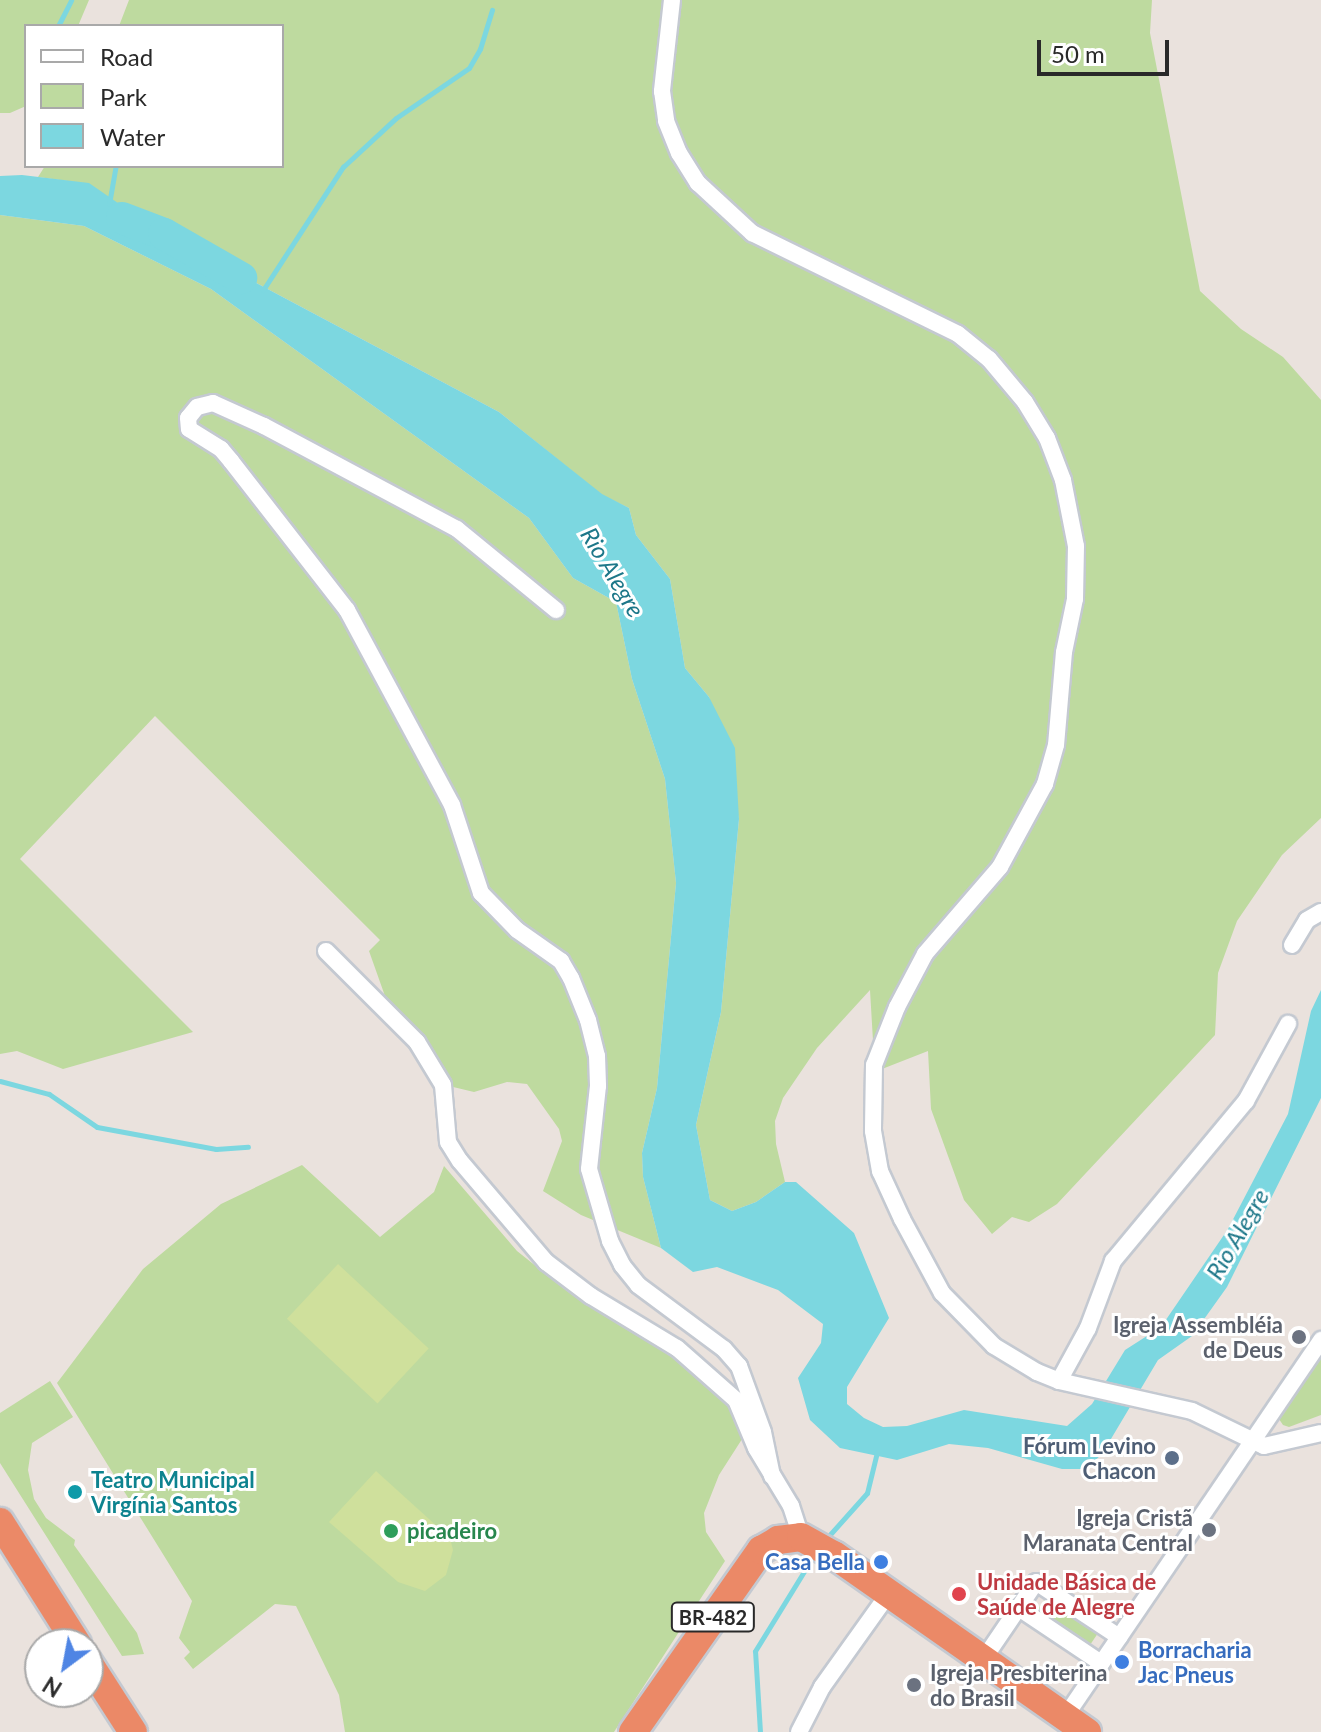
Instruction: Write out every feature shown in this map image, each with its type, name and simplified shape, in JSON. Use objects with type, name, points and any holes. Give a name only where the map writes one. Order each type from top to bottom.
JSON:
[{"type":"highway","points":[[0,1522],[67,1628]]},
{"type":"highway","name":"BR-482","points":[[633,1732],[761,1550],[778,1540],[817,1545]]},
{"type":"highway","points":[[817,1545],[1076,1724]]},
{"type":"highway","points":[[104,1687],[133,1732]]},
{"type":"street","points":[[672,0],[662,91],[666,121],[679,153],[698,183],[752,233],[958,334],[989,359],[1025,402],[1047,438],[1063,480],[1076,546],[1075,599],[1064,652],[1056,745],[1045,784],[1000,867],[925,954],[897,1007],[874,1065],[873,1131],[880,1171],[917,1253],[942,1293],[994,1346],[1059,1381],[1211,1418],[1252,1442],[1276,1445],[1321,1433]]},
{"type":"street","points":[[556,610],[457,529],[273,431],[213,403],[197,407],[188,418],[189,429],[221,449],[347,610],[452,805],[481,893],[517,930],[561,961],[571,978],[588,1020],[597,1056],[598,1086],[589,1169],[610,1241],[622,1265],[638,1285],[713,1340],[739,1366],[763,1432],[772,1476]]},
{"type":"street","points":[[1292,945],[1307,920],[1321,912]]},
{"type":"street","points":[[326,951],[417,1042],[434,1067],[443,1085],[448,1142],[476,1184],[565,1279],[650,1330],[725,1387],[736,1400],[772,1476],[817,1545]]},
{"type":"street","points":[[1059,1381],[1088,1328],[1113,1261],[1246,1101],[1288,1024]]},
{"type":"street","points":[[1076,1724],[1101,1663],[1321,1340]]},
{"type":"street","points":[[983,1660],[1036,1582],[1119,1637]]},
{"type":"street","points":[[799,1732],[822,1687],[889,1593]]},
{"type":"street","points":[[1019,1608],[1101,1663]]},
{"type":"green space","points":[[0,0],[89,0],[79,24],[24,24],[24,107],[10,113],[0,113]]},
{"type":"green space","points":[[129,0],[1152,0],[1150,33],[1200,291],[1241,329],[1283,357],[1321,400],[1321,818],[1282,855],[1237,921],[1218,973],[1215,1035],[1057,1204],[1029,1222],[1012,1217],[992,1234],[964,1200],[931,1109],[928,1051],[882,1069],[873,1041],[870,990],[817,1048],[783,1098],[775,1121],[776,1144],[785,1182],[756,1202],[732,1211],[710,1200],[696,1125],[721,1012],[739,819],[709,697],[685,668],[670,579],[636,535],[629,508],[602,495],[499,412],[217,262],[186,250],[89,184],[38,177],[44,168],[284,168],[284,24],[120,24]]},
{"type":"green space","points":[[0,215],[84,226],[211,289],[529,518],[573,578],[616,602],[632,679],[665,779],[676,883],[657,1088],[642,1153],[643,1177],[661,1248],[581,1215],[543,1191],[562,1141],[559,1129],[527,1084],[507,1082],[474,1092],[449,1086],[396,1027],[369,951],[380,940],[155,716],[20,859],[193,1032],[63,1069],[17,1051],[0,1054]]},
{"type":"green space","points":[[302,1165],[380,1237],[434,1192],[444,1166],[517,1251],[571,1294],[672,1357],[728,1404],[744,1436],[719,1475],[704,1513],[706,1532],[725,1561],[614,1732],[345,1732],[339,1695],[296,1606],[275,1604],[193,1669],[184,1658],[190,1652],[179,1638],[192,1601],[57,1383],[143,1269],[221,1204]]},
{"type":"green space","points":[[338,1264],[429,1349],[378,1403],[287,1319]]},
{"type":"green space","points":[[1321,1349],[1321,1415],[1289,1427],[1283,1425],[1277,1416]]},
{"type":"green space","points":[[50,1381],[73,1417],[32,1443],[28,1470],[34,1499],[46,1518],[75,1540],[74,1545],[137,1633],[144,1654],[122,1656],[0,1463],[0,1413]]},
{"type":"green space","name":"picadeiro","points":[[376,1471],[450,1538],[453,1550],[446,1575],[425,1591],[398,1582],[329,1522]]},
{"type":"green space","points":[[1047,1596],[1099,1631],[1089,1646],[1037,1611]]},
{"type":"water","points":[[22,175],[89,183],[186,250],[217,262],[499,412],[602,494],[629,508],[636,535],[670,579],[685,668],[709,697],[735,748],[739,819],[721,1012],[696,1125],[710,1200],[732,1211],[756,1202],[785,1182],[796,1182],[854,1233],[889,1318],[847,1387],[847,1404],[864,1418],[883,1427],[907,1426],[964,1410],[1067,1426],[1092,1404],[1125,1350],[1161,1327],[1228,1229],[1288,1114],[1311,1011],[1321,990],[1321,1098],[1227,1287],[1192,1336],[1158,1360],[1102,1454],[1086,1469],[1062,1469],[988,1448],[949,1444],[897,1460],[840,1448],[810,1420],[798,1378],[821,1343],[823,1324],[778,1290],[717,1267],[693,1272],[661,1248],[643,1177],[642,1153],[657,1088],[676,883],[665,779],[632,679],[616,602],[573,578],[529,518],[211,289],[84,226],[0,215],[0,176]]},
{"type":"waterway","points":[[59,24],[71,0]]},
{"type":"waterway","points":[[263,290],[343,167],[396,118],[469,68],[480,49],[492,10]]},
{"type":"waterway","points":[[109,204],[116,168]]},
{"type":"waterway","name":"Rio Alegre","points":[[122,218],[164,234],[241,278]]},
{"type":"waterway","points":[[0,1081],[49,1094],[97,1127],[216,1149],[248,1147]]},
{"type":"waterway","points":[[825,1540],[867,1493],[877,1452]]},
{"type":"waterway","points":[[760,1732],[755,1651],[814,1555]]},
{"type":"place","name":"Igreja Assembléia de Deus","points":[[1299,1337]]},
{"type":"place","name":"Fórum Levino Chacon","points":[[1172,1458]]},
{"type":"place","name":"Teatro Municipal Virgínia Santos","points":[[75,1492]]},
{"type":"place","name":"Igreja Cristã Maranata Central","points":[[1209,1530]]},
{"type":"place","name":"picadeiro","points":[[391,1531]]},
{"type":"place","name":"Casa Bella","points":[[881,1562]]},
{"type":"place","name":"Unidade Básica de Saúde de Alegre","points":[[959,1594]]},
{"type":"place","name":"Borracharia Jac Pneus","points":[[1122,1662]]},
{"type":"place","name":"Igreja Presbiterina do Brasil","points":[[914,1685]]}]
